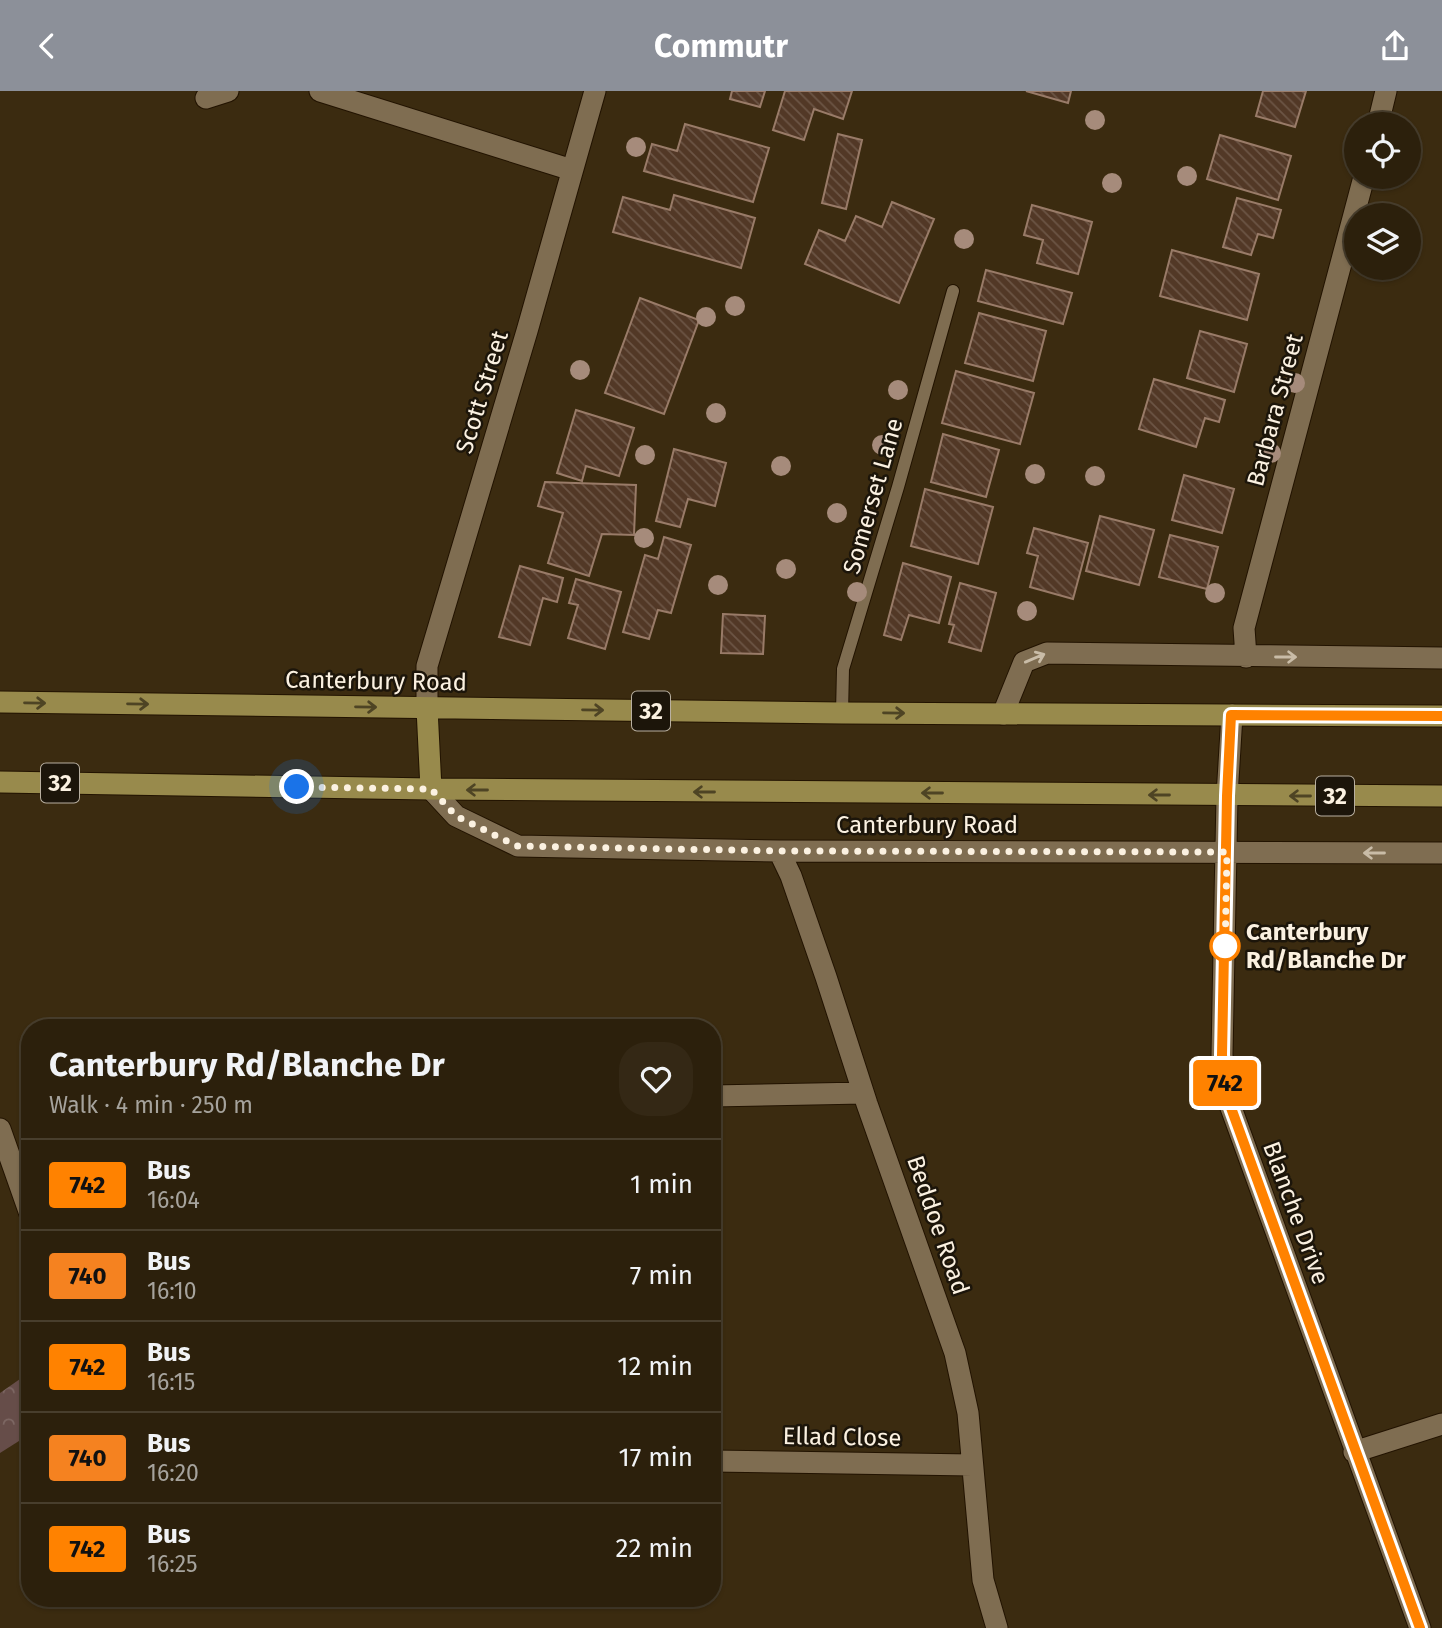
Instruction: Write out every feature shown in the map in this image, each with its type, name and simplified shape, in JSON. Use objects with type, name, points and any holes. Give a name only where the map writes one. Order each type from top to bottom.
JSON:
[{"type":"main road","name":"Canterbury Road","points":[[0,702],[842,713],[1442,716]]},
{"type":"main road","points":[[427,708],[431,789]]},
{"type":"main road","name":"Canterbury Road","points":[[0,782],[431,789],[1442,796]]},
{"type":"street","points":[[206,98],[228,91]]},
{"type":"street","points":[[320,91],[572,170]]},
{"type":"street","name":"Scott Street","points":[[427,708],[427,666],[595,91]]},
{"type":"street","points":[[1381,112],[1387,91]]},
{"type":"street","name":"Barbara Street","points":[[1246,657],[1244,628],[1361,189]]},
{"type":"street","points":[[1003,714],[1024,663],[1047,653],[1442,659]]},
{"type":"street","name":"Blanche Drive","points":[[1231,715],[1222,1055],[1226,1094],[1420,1628]]},
{"type":"street","name":"Canterbury Road","points":[[431,789],[456,816],[517,846],[779,851],[1442,853]]},
{"type":"street","name":"Beddoe Road","points":[[779,851],[791,876],[818,952],[863,1093],[955,1353],[968,1413],[983,1580],[997,1628]]},
{"type":"street","points":[[721,1096],[863,1093]]},
{"type":"street","points":[[0,1129],[21,1188]]},
{"type":"street","points":[[1354,1452],[1442,1424]]},
{"type":"street","name":"Ellad Close","points":[[721,1461],[972,1465]]},
{"type":"lane","name":"Somerset Lane","points":[[842,713],[843,669],[953,291]]},
{"type":"green space","points":[[21,1378],[21,1440],[0,1453],[0,1393]]},
{"type":"building","points":[[732,91],[765,91],[760,107],[730,99]]},
{"type":"building","points":[[785,91],[852,91],[843,119],[814,109],[804,140],[773,130]]},
{"type":"building","points":[[1026,91],[1071,91],[1068,103]]},
{"type":"building","points":[[1263,91],[1306,91],[1295,127],[1256,116]]},
{"type":"building","points":[[685,124],[769,148],[753,202],[644,171],[652,144],[677,151]]},
{"type":"building","points":[[838,134],[862,140],[846,209],[822,203]]},
{"type":"building","points":[[1220,135],[1291,156],[1278,200],[1207,179]]},
{"type":"building","points":[[674,195],[755,218],[741,268],[613,232],[623,197],[670,210]]},
{"type":"building","points":[[1237,198],[1281,210],[1273,238],[1258,234],[1251,255],[1223,247]]},
{"type":"building","points":[[892,202],[934,219],[899,303],[805,264],[819,230],[845,241],[856,216],[882,227]]},
{"type":"building","points":[[1032,205],[1092,222],[1078,274],[1037,263],[1043,240],[1024,235]]},
{"type":"building","points":[[1172,250],[1259,274],[1247,320],[1160,296]]},
{"type":"building","points":[[986,270],[1072,293],[1063,324],[978,301]]},
{"type":"building","points":[[640,298],[699,320],[664,414],[605,393]]},
{"type":"building","points":[[979,313],[1046,331],[1033,381],[965,363]]},
{"type":"building","points":[[1200,331],[1247,344],[1234,392],[1187,378]]},
{"type":"building","points":[[956,371],[1034,393],[1020,444],[942,423]]},
{"type":"building","points":[[1154,379],[1225,400],[1219,422],[1205,418],[1196,447],[1139,429]]},
{"type":"building","points":[[576,410],[634,428],[619,476],[586,466],[582,481],[557,473]]},
{"type":"building","points":[[943,434],[999,450],[986,497],[931,482]]},
{"type":"building","points":[[674,449],[726,463],[715,506],[688,499],[680,527],[656,521]]},
{"type":"building","points":[[1184,475],[1234,489],[1222,533],[1172,520]]},
{"type":"building","points":[[545,482],[636,485],[634,535],[602,534],[589,576],[548,563],[563,513],[538,506]]},
{"type":"building","points":[[925,489],[993,507],[978,564],[911,546]]},
{"type":"building","points":[[1100,516],[1154,530],[1139,585],[1086,571]]},
{"type":"building","points":[[1034,528],[1088,543],[1073,599],[1030,587],[1038,556],[1027,553]]},
{"type":"building","points":[[1170,535],[1218,547],[1207,589],[1159,577]]},
{"type":"building","points":[[664,537],[691,545],[671,613],[658,610],[649,639],[623,632],[645,555],[658,559]]},
{"type":"building","points":[[903,563],[951,577],[939,623],[909,615],[901,640],[884,635]]},
{"type":"building","points":[[520,566],[563,578],[557,602],[543,598],[530,645],[499,637]]},
{"type":"building","points":[[576,579],[621,592],[605,649],[568,638],[578,605],[569,603]]},
{"type":"building","points":[[960,583],[996,593],[981,651],[949,642],[954,625],[949,624]]},
{"type":"building","points":[[723,614],[765,616],[763,654],[721,653]]},
{"type":"bus line","name":"742","points":[[1420,1628],[1226,1094],[1222,1055],[1227,796],[1231,715],[1442,716]]},
{"type":"place","name":"Canterbury Rd/Blanche Dr","points":[[1225,946]]},
{"type":"route","points":[[297,787],[431,789],[456,816],[517,846],[779,851],[1227,852],[1225,954],[1225,946]]}]
